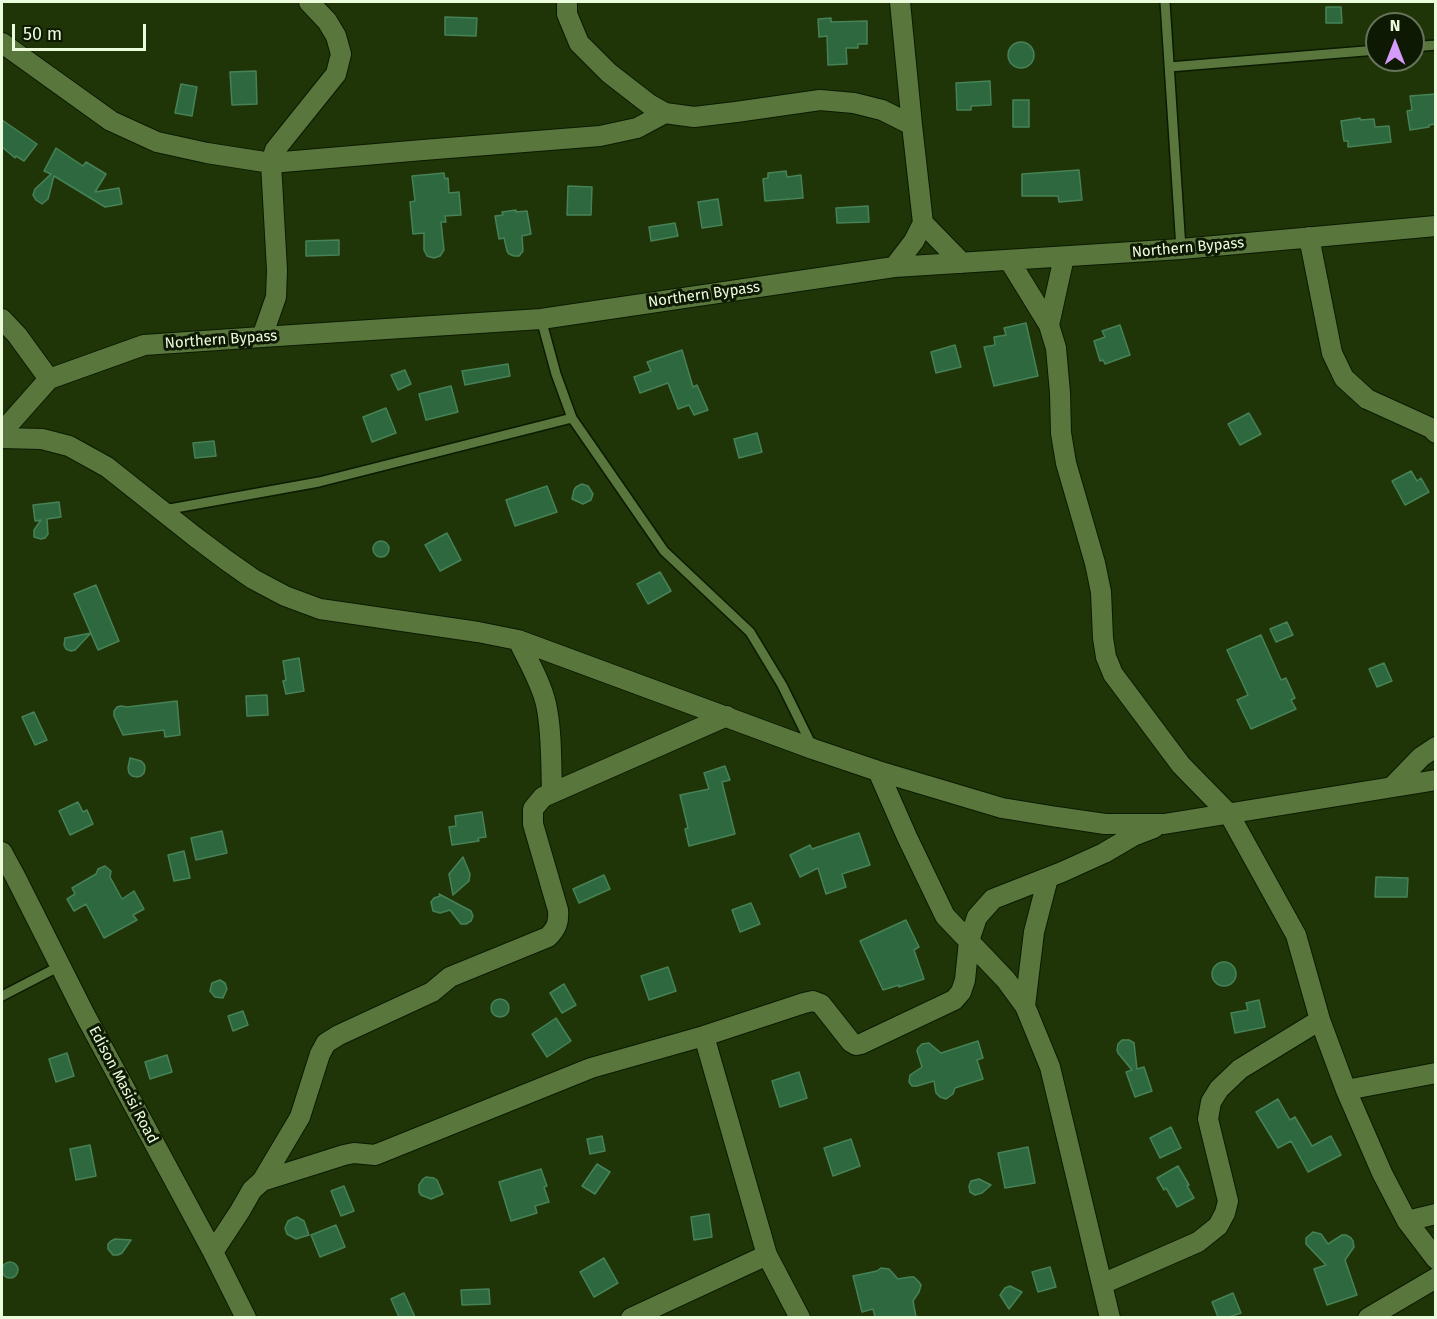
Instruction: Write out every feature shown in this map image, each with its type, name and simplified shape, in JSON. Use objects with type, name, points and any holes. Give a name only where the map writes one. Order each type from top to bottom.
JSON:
[{"type":"street","points":[[262,336],[276,297],[277,270],[271,163],[275,150],[336,74],[341,54],[336,36],[327,21],[309,2]]},
{"type":"street","points":[[567,2],[567,14],[579,43],[609,73],[649,104],[665,113],[694,117],[820,100],[854,103],[882,110],[912,125]]},
{"type":"street","points":[[894,267],[914,241],[923,223],[900,2]]},
{"type":"street","points":[[2,43],[111,121],[129,130],[157,142],[271,163],[600,136],[637,128],[665,113]]},
{"type":"street","points":[[923,223],[962,263]]},
{"type":"street","name":"Northern Bypass","points":[[2,432],[49,379],[144,345],[541,319],[894,267],[1181,249],[1436,226]]},
{"type":"street","points":[[1309,237],[1332,353],[1344,378],[1367,399],[1431,428],[1436,433]]},
{"type":"street","points":[[1049,325],[1064,257]]},
{"type":"street","points":[[1009,260],[1049,325],[1056,348],[1066,463],[1095,563],[1101,592],[1106,657],[1113,674],[1181,765],[1229,814],[1296,935],[1320,1020],[1346,1090],[1382,1173],[1407,1221],[1436,1259]]},
{"type":"street","points":[[2,319],[17,335],[49,379]]},
{"type":"street","points":[[2,438],[42,439],[69,446],[106,467],[253,579],[285,596],[320,609],[518,640],[813,749],[878,771],[1002,807],[1105,824],[1164,824],[1436,780]]},
{"type":"street","points":[[518,640],[539,683],[546,705],[552,792]]},
{"type":"street","points":[[213,1252],[252,1190],[262,1181],[300,1117],[320,1054],[326,1043],[432,992],[450,977],[548,937],[555,930],[559,921],[558,910],[533,824],[533,809],[543,797],[727,716]]},
{"type":"street","points":[[1392,787],[1421,757],[1436,747]]},
{"type":"street","points":[[878,771],[945,916],[1006,980],[1025,1006],[1050,1067],[1110,1317]]},
{"type":"street","points":[[262,1181],[344,1155],[354,1153],[375,1155],[591,1068],[704,1036],[804,1003],[821,1004],[851,1042],[856,1045],[861,1044],[954,1000],[963,986],[969,941],[977,917],[993,900],[1048,878],[1164,824]]},
{"type":"street","name":"Edison Masisi Road","points":[[2,852],[12,877],[246,1317]]},
{"type":"street","points":[[1025,1006],[1034,932],[1048,878]]},
{"type":"street","points":[[1102,1284],[1198,1242],[1218,1226],[1228,1201],[1208,1119],[1210,1102],[1219,1089],[1240,1070],[1320,1020]]},
{"type":"street","points":[[704,1036],[767,1255],[800,1317]]},
{"type":"street","points":[[1346,1090],[1436,1073]]},
{"type":"street","points":[[1407,1221],[1436,1214]]},
{"type":"street","points":[[631,1317],[767,1255]]},
{"type":"street","points":[[1368,1317],[1436,1278]]},
{"type":"lane","points":[[1165,2],[1181,249]]},
{"type":"lane","points":[[1169,68],[1365,51]]},
{"type":"lane","points":[[541,319],[556,374],[572,418],[664,551],[750,632],[782,685],[813,749]]},
{"type":"lane","points":[[161,511],[319,482],[572,418]]},
{"type":"lane","points":[[2,996],[60,966]]},
{"type":"building","points":[[1326,7],[1341,7],[1342,23],[1326,23]]},
{"type":"building","points":[[445,17],[477,18],[476,36],[445,35]]},
{"type":"building","points":[[831,18],[831,22],[867,21],[867,44],[858,44],[858,48],[846,48],[847,64],[828,65],[827,36],[819,37],[818,19]]},
{"type":"building","points":[[1021,42],[1030,46],[1034,55],[1030,64],[1021,68],[1012,64],[1008,55],[1012,46]]},
{"type":"building","points":[[256,71],[257,104],[232,105],[230,72]]},
{"type":"building","points":[[990,81],[991,105],[971,106],[971,110],[957,110],[956,83]]},
{"type":"building","points":[[181,84],[197,87],[192,116],[175,113]]},
{"type":"building","points":[[1436,94],[1436,124],[1410,130],[1407,111],[1412,110],[1410,96]]},
{"type":"building","points":[[1013,100],[1029,100],[1029,127],[1013,127]]},
{"type":"building","points":[[1360,118],[1360,120],[1374,119],[1375,127],[1389,126],[1391,142],[1348,147],[1348,141],[1344,141],[1341,121]]},
{"type":"building","points":[[2,120],[37,144],[24,161],[16,156],[15,158],[2,147]]},
{"type":"building","points":[[56,148],[83,166],[86,162],[106,174],[95,192],[119,188],[122,204],[105,207],[54,176],[48,199],[42,204],[36,200],[33,195],[35,189],[51,174],[44,171]]},
{"type":"building","points":[[1079,170],[1082,200],[1059,202],[1058,196],[1022,196],[1022,174]]},
{"type":"building","points":[[786,171],[787,177],[801,175],[803,198],[765,201],[763,179],[768,178],[768,173]]},
{"type":"building","points":[[444,173],[445,179],[448,178],[449,193],[459,192],[461,215],[445,216],[446,222],[441,222],[444,250],[440,256],[434,258],[427,256],[424,250],[424,233],[413,234],[410,202],[415,201],[412,176]]},
{"type":"building","points":[[568,186],[592,187],[591,215],[567,215]]},
{"type":"building","points":[[718,199],[722,225],[702,228],[698,202]]},
{"type":"building","points":[[868,206],[869,222],[837,223],[836,208]]},
{"type":"building","points":[[516,210],[516,212],[527,211],[531,234],[522,236],[523,251],[519,256],[509,254],[504,238],[499,239],[495,216],[503,215],[502,212]]},
{"type":"building","points":[[675,223],[678,236],[651,241],[649,227]]},
{"type":"building","points":[[339,240],[339,255],[306,256],[306,241]]},
{"type":"building","points":[[1026,323],[1038,376],[994,386],[984,347],[995,345],[994,337],[1006,335],[1004,328]]},
{"type":"building","points":[[1120,325],[1130,355],[1105,364],[1103,360],[1100,361],[1094,341],[1105,337],[1102,331]]},
{"type":"building","points":[[955,345],[961,367],[936,373],[931,352]]},
{"type":"building","points":[[682,350],[693,387],[697,385],[708,410],[694,415],[689,405],[678,409],[668,383],[640,393],[634,377],[651,371],[647,362]]},
{"type":"building","points":[[508,364],[510,376],[465,385],[462,371]]},
{"type":"building","points":[[405,370],[411,384],[398,390],[391,375]]},
{"type":"building","points":[[451,386],[458,412],[426,420],[419,394]]},
{"type":"building","points":[[386,408],[396,433],[372,442],[363,417]]},
{"type":"building","points":[[1249,413],[1261,434],[1240,445],[1228,424]]},
{"type":"building","points":[[757,433],[762,452],[739,458],[734,439]]},
{"type":"building","points":[[214,441],[216,456],[195,458],[193,443]]},
{"type":"building","points":[[1411,471],[1417,481],[1421,478],[1429,492],[1405,505],[1392,481]]},
{"type":"building","points":[[582,484],[588,486],[593,494],[591,500],[583,504],[572,499],[576,487]]},
{"type":"building","points":[[547,486],[557,512],[515,526],[506,500]]},
{"type":"building","points":[[59,502],[61,517],[47,519],[48,534],[45,538],[34,537],[34,530],[41,520],[35,521],[33,505]]},
{"type":"building","points":[[447,533],[461,560],[440,571],[425,545]]},
{"type":"building","points":[[378,541],[384,541],[389,549],[387,555],[378,557],[373,552],[373,546]]},
{"type":"building","points":[[660,572],[671,591],[648,604],[637,584]]},
{"type":"building","points":[[96,585],[119,641],[98,650],[74,594]]},
{"type":"building","points":[[1287,622],[1293,635],[1276,642],[1270,629]]},
{"type":"building","points":[[91,633],[75,650],[66,649],[65,638]]},
{"type":"building","points":[[1261,635],[1281,680],[1286,678],[1295,698],[1291,700],[1296,709],[1251,729],[1237,700],[1248,695],[1227,650]]},
{"type":"building","points":[[299,658],[304,691],[286,694],[283,681],[286,680],[283,661]]},
{"type":"building","points":[[1384,663],[1392,681],[1377,687],[1369,669]]},
{"type":"building","points":[[267,695],[268,715],[247,716],[246,696]]},
{"type":"building","points":[[177,701],[180,735],[165,737],[164,730],[123,735],[114,716],[114,711],[121,706]]},
{"type":"building","points":[[34,712],[47,740],[35,745],[22,717]]},
{"type":"building","points":[[130,758],[144,764],[144,773],[141,776],[132,776],[129,773]]},
{"type":"building","points":[[725,766],[730,780],[722,782],[735,834],[689,846],[685,829],[688,828],[680,795],[709,789],[704,773]]},
{"type":"building","points":[[78,802],[83,812],[87,810],[93,824],[70,835],[59,811]]},
{"type":"building","points":[[482,812],[486,837],[478,838],[479,841],[452,845],[449,827],[456,826],[455,816]]},
{"type":"building","points":[[222,831],[227,853],[196,860],[191,838]]},
{"type":"building","points":[[859,833],[870,865],[842,874],[846,887],[826,894],[818,868],[800,877],[790,855],[810,845],[812,849]]},
{"type":"building","points":[[184,851],[190,878],[174,881],[168,855]]},
{"type":"building","points":[[463,857],[470,874],[469,881],[453,895],[449,874]]},
{"type":"building","points":[[105,866],[111,871],[110,877],[122,899],[134,891],[144,909],[133,915],[137,920],[104,938],[86,904],[74,911],[67,899],[75,894],[72,888]]},
{"type":"building","points":[[604,875],[610,889],[579,903],[573,889]]},
{"type":"building","points":[[1376,877],[1408,878],[1407,897],[1375,897]]},
{"type":"building","points":[[439,894],[471,911],[473,916],[471,921],[461,924],[450,910],[440,913],[433,911],[431,902],[440,896]]},
{"type":"building","points":[[751,903],[760,924],[740,932],[732,910]]},
{"type":"building","points":[[906,920],[919,947],[914,950],[924,979],[883,990],[860,941]]},
{"type":"building","points":[[1224,962],[1233,965],[1236,974],[1233,983],[1224,986],[1215,983],[1212,974],[1215,965]]},
{"type":"building","points":[[668,967],[676,991],[649,1000],[641,976]]},
{"type":"building","points":[[220,980],[225,983],[227,989],[223,998],[215,997],[210,991],[212,983]]},
{"type":"building","points":[[564,984],[576,1005],[562,1013],[550,993]]},
{"type":"building","points":[[500,999],[506,1002],[509,1008],[506,1014],[500,1017],[494,1014],[491,1008],[494,1002]]},
{"type":"building","points":[[1259,1000],[1265,1027],[1235,1033],[1231,1013],[1248,1010],[1246,1003]]},
{"type":"building","points":[[243,1011],[248,1025],[233,1031],[228,1016]]},
{"type":"building","points":[[556,1018],[571,1041],[547,1057],[532,1034]]},
{"type":"building","points":[[1122,1040],[1134,1043],[1137,1069],[1144,1067],[1152,1091],[1135,1097],[1126,1072],[1132,1070],[1117,1050]]},
{"type":"building","points":[[978,1041],[983,1058],[977,1060],[983,1079],[955,1088],[953,1094],[946,1099],[936,1093],[934,1081],[917,1086],[912,1086],[909,1082],[910,1075],[922,1067],[917,1051],[922,1044],[929,1043],[941,1053]]},
{"type":"building","points":[[67,1053],[74,1076],[56,1082],[49,1059]]},
{"type":"building","points":[[167,1055],[172,1072],[150,1079],[145,1062]]},
{"type":"building","points":[[799,1072],[807,1098],[780,1107],[772,1081]]},
{"type":"building","points":[[1278,1099],[1290,1120],[1295,1117],[1312,1146],[1331,1136],[1341,1155],[1308,1172],[1291,1141],[1278,1148],[1256,1112]]},
{"type":"building","points":[[1171,1127],[1181,1148],[1160,1158],[1150,1138]]},
{"type":"building","points":[[602,1136],[605,1151],[590,1154],[587,1139]]},
{"type":"building","points":[[851,1139],[860,1166],[833,1176],[824,1148]]},
{"type":"building","points":[[90,1145],[96,1176],[76,1180],[70,1149]]},
{"type":"building","points":[[1028,1147],[1035,1183],[1005,1188],[998,1153]]},
{"type":"building","points":[[597,1164],[610,1172],[595,1194],[582,1186]]},
{"type":"building","points":[[1178,1166],[1194,1198],[1177,1207],[1157,1178]]},
{"type":"building","points":[[541,1169],[547,1186],[544,1187],[549,1202],[535,1206],[537,1213],[511,1221],[499,1182]]},
{"type":"building","points":[[426,1177],[437,1180],[443,1194],[431,1199],[421,1195],[419,1185]]},
{"type":"building","points":[[979,1179],[991,1185],[982,1193],[975,1195],[970,1192],[969,1186],[971,1181]]},
{"type":"building","points":[[344,1186],[354,1211],[341,1216],[331,1191]]},
{"type":"building","points":[[709,1214],[712,1237],[694,1240],[691,1217]]},
{"type":"building","points":[[297,1217],[304,1221],[309,1235],[296,1239],[287,1234],[285,1228],[288,1221]]},
{"type":"building","points":[[336,1225],[345,1247],[320,1257],[311,1235]]},
{"type":"building","points":[[1313,1232],[1321,1234],[1328,1244],[1342,1235],[1351,1238],[1354,1247],[1345,1260],[1357,1295],[1327,1305],[1314,1269],[1326,1265],[1306,1244],[1306,1238]]},
{"type":"building","points":[[115,1239],[131,1240],[118,1255],[113,1255],[108,1249],[108,1244]]},
{"type":"building","points":[[604,1258],[618,1283],[594,1297],[580,1272]]},
{"type":"building","points":[[10,1262],[16,1264],[18,1270],[16,1276],[10,1278],[4,1276],[2,1270],[4,1264]]},
{"type":"building","points":[[1050,1267],[1056,1287],[1038,1292],[1032,1272]]},
{"type":"building","points":[[881,1268],[889,1269],[898,1279],[914,1277],[919,1282],[921,1285],[919,1292],[913,1301],[916,1317],[875,1317],[873,1309],[862,1312],[853,1276]]},
{"type":"building","points":[[1010,1286],[1022,1292],[1009,1309],[1000,1295],[1005,1288]]},
{"type":"building","points":[[489,1289],[490,1304],[462,1305],[461,1290]]},
{"type":"building","points":[[404,1293],[415,1317],[399,1317],[391,1299]]},
{"type":"building","points":[[1233,1293],[1241,1313],[1229,1317],[1218,1317],[1212,1302]]}]
